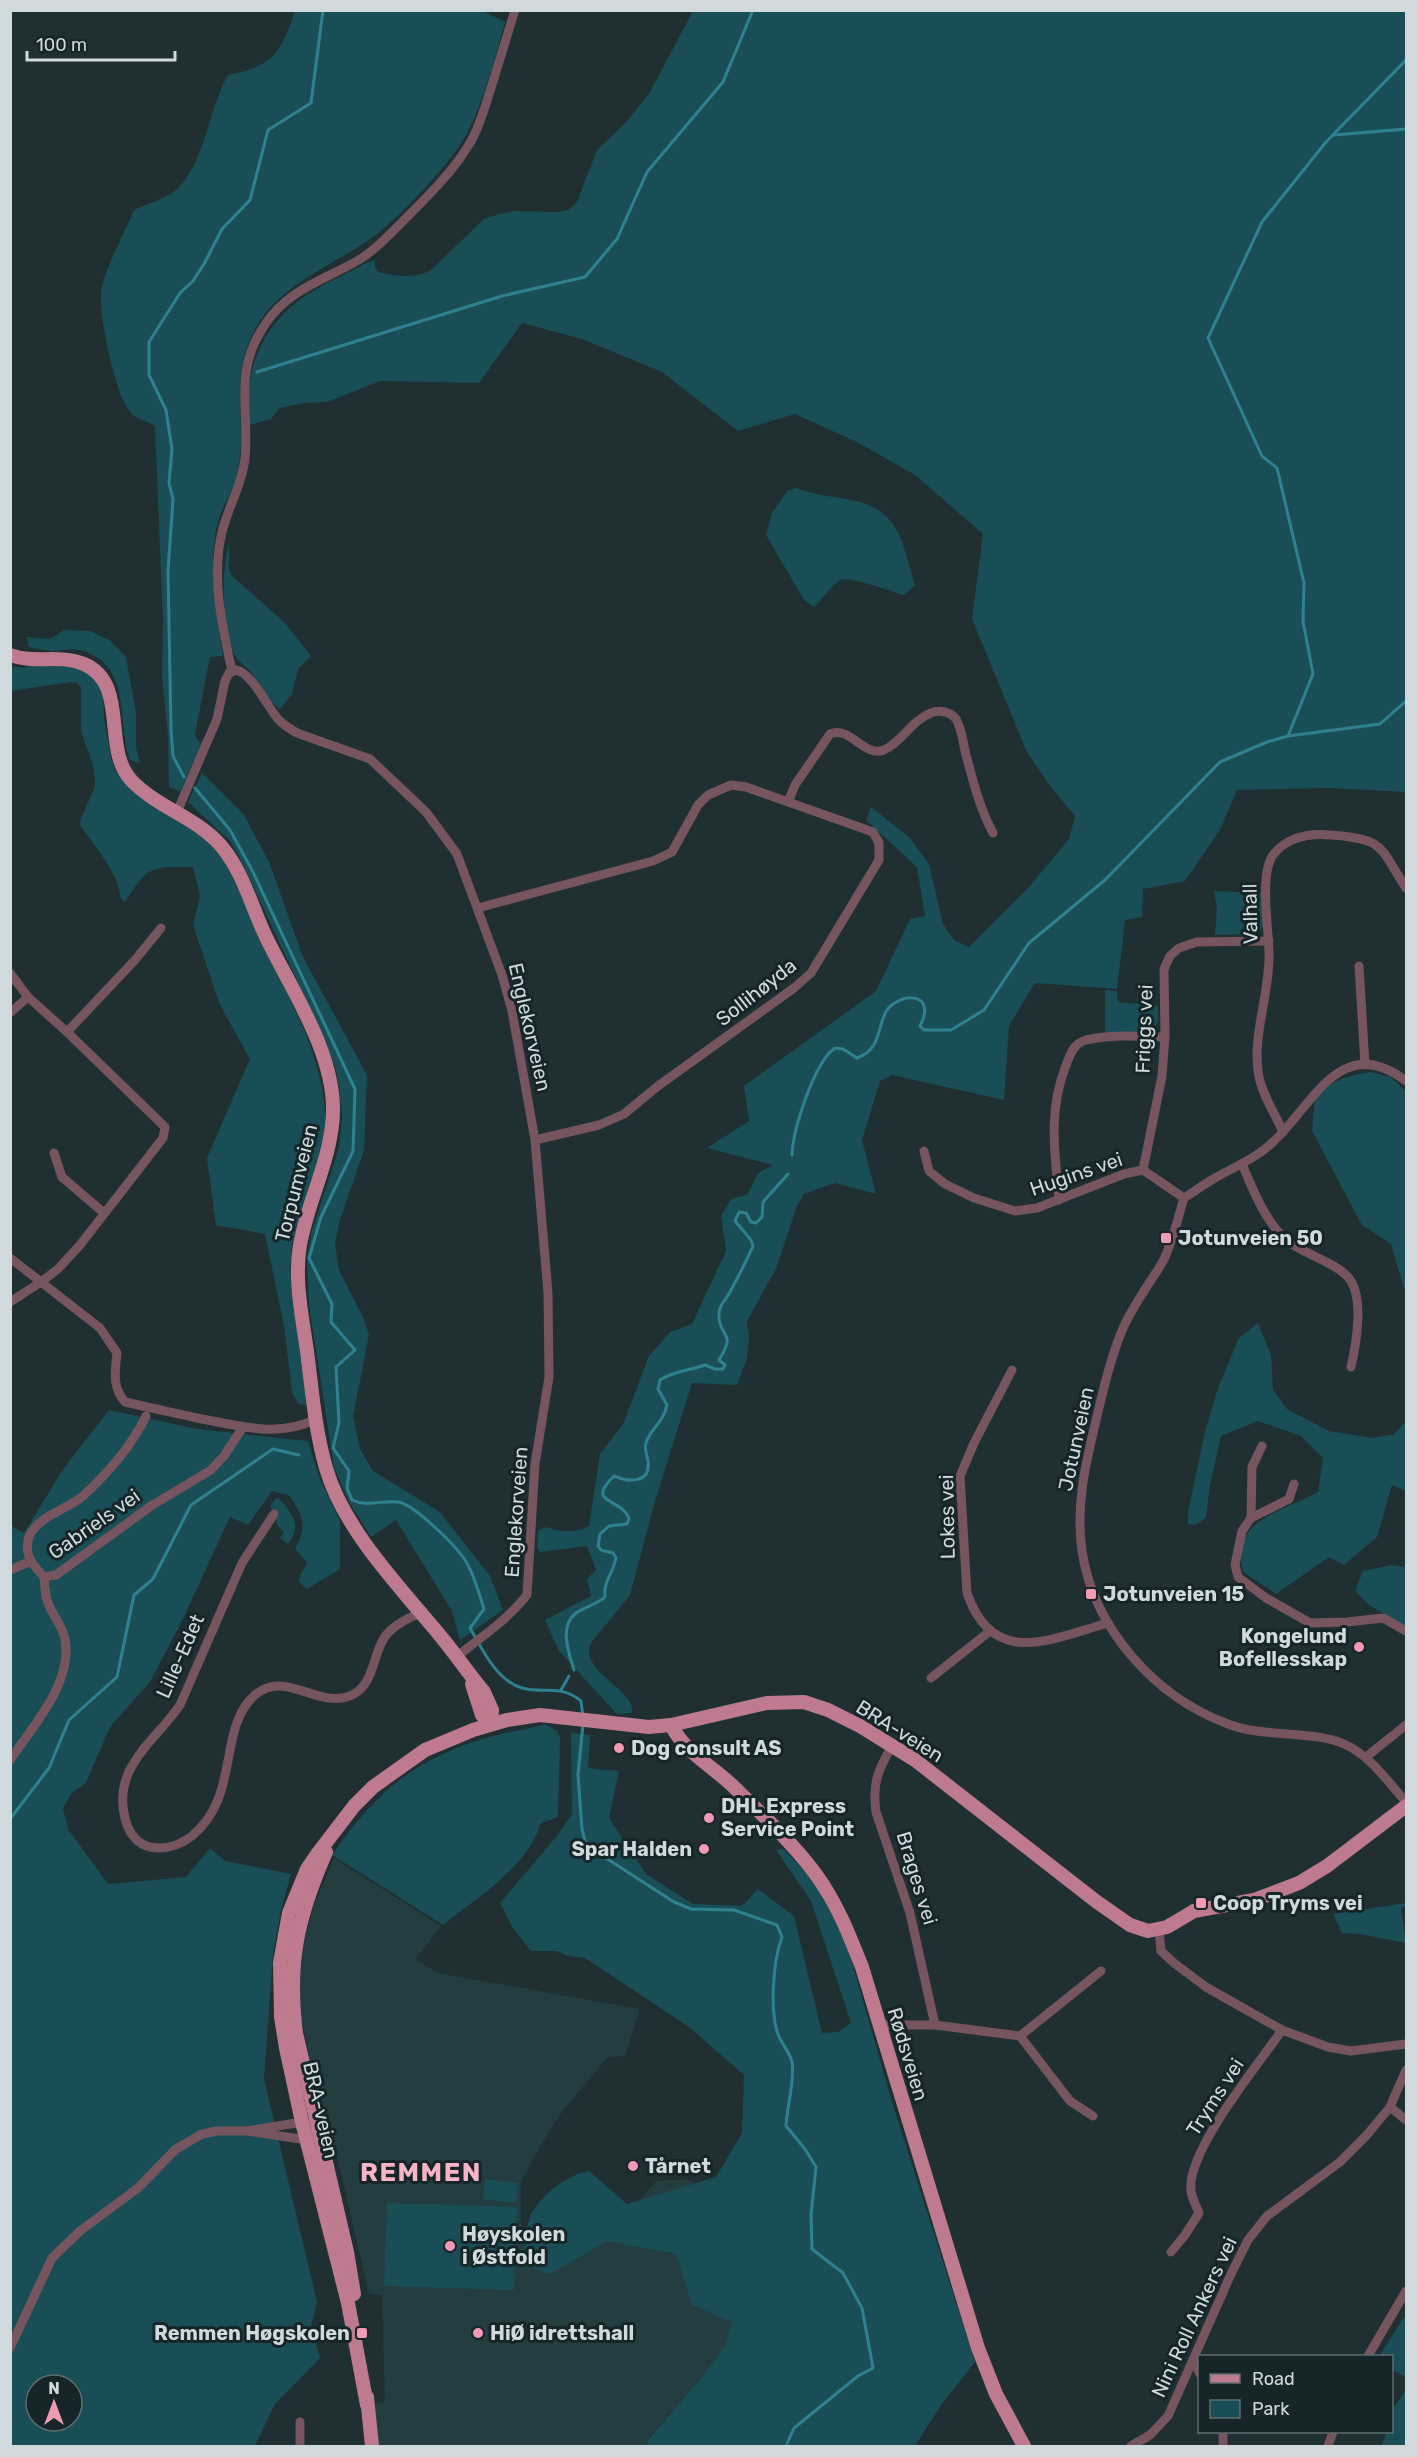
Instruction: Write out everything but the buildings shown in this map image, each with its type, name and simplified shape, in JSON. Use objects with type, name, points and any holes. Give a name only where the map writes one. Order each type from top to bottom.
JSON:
[{"type":"main road","name":"Torpumveien","points":[[10,655],[28,660],[71,661],[95,670],[108,688],[117,751],[122,768],[133,782],[200,827],[224,848],[302,1009],[329,1078],[333,1107],[332,1136],[304,1224],[298,1253],[300,1299],[316,1419],[327,1470],[340,1506],[380,1561],[421,1612],[462,1652],[472,1678],[484,1692],[492,1710],[491,1724]]},
{"type":"main road","name":"BRA-veien","points":[[367,2405],[348,2303],[302,2122],[281,2017],[282,1942],[289,1913],[307,1869],[363,1796],[410,1759],[440,1743],[491,1724],[540,1715],[637,1727],[671,1725],[759,1705],[794,1701],[828,1710],[892,1746],[974,1804],[1130,1925],[1140,1929],[1159,1930]]},
{"type":"main road","name":"Rødsveien","points":[[671,1725],[686,1749],[707,1763],[739,1791],[801,1856],[824,1886],[845,1923],[862,1967],[978,2348],[996,2394],[1024,2446]]},
{"type":"main road","points":[[1159,1930],[1194,1911],[1254,1900],[1299,1883],[1327,1866],[1407,1804]]},
{"type":"main road","name":"BRA-veien","points":[[334,1833],[301,1919],[296,1937],[292,1976],[296,2033],[347,2252],[361,2338],[372,2446]]},
{"type":"street","points":[[177,812],[206,748],[217,719],[225,681],[232,671],[221,619],[218,574],[220,546],[226,521],[243,473],[245,455],[243,388],[245,371],[254,344],[265,324],[286,300],[305,286],[363,257],[418,206],[459,160],[478,127],[515,10]]},
{"type":"street","name":"Englekorveien","points":[[232,671],[245,672],[266,704],[287,727],[297,733],[370,759],[426,812],[457,854],[502,975],[512,1011],[535,1140],[548,1293],[549,1377],[535,1464],[527,1595],[513,1612],[462,1652]]},
{"type":"street","points":[[788,802],[795,785],[830,734],[842,732],[869,749],[880,751],[886,749],[923,717],[933,712],[945,712],[954,717],[959,726],[976,789],[993,833]]},
{"type":"street","name":"Sollihøyda","points":[[478,908],[653,861],[672,852],[698,805],[708,795],[730,785],[746,787],[873,832],[879,843],[879,860],[811,973],[777,1002],[658,1086],[624,1114],[599,1125],[535,1140]]},
{"type":"street","name":"Valhall","points":[[1283,1132],[1264,1093],[1257,1060],[1267,987],[1269,941],[1267,871],[1272,856],[1295,838],[1327,834],[1362,839],[1376,844],[1387,855],[1407,888]]},
{"type":"street","points":[[67,1032],[135,960],[161,928]]},
{"type":"street","name":"Friggs vei","points":[[1143,1170],[1162,1076],[1165,1037],[1164,969],[1170,956],[1179,948],[1197,942],[1269,941]]},
{"type":"street","points":[[1359,966],[1365,1065]]},
{"type":"street","points":[[10,973],[28,998],[67,1032],[165,1127],[163,1138],[80,1245],[58,1269],[10,1302]]},
{"type":"street","points":[[10,1012],[28,998]]},
{"type":"street","points":[[1059,1200],[1053,1136],[1054,1107],[1062,1075],[1073,1048],[1085,1040],[1131,1036],[1165,1037]]},
{"type":"street","points":[[1184,1198],[1268,1146],[1333,1074],[1349,1067],[1365,1065],[1390,1070],[1407,1081]]},
{"type":"street","name":"Hugins vei","points":[[924,1150],[929,1171],[945,1184],[993,1205],[1015,1211],[1037,1208],[1124,1174],[1143,1170],[1184,1198]]},
{"type":"street","points":[[54,1153],[62,1177],[104,1213]]},
{"type":"street","points":[[1242,1164],[1270,1222],[1287,1240],[1348,1278],[1355,1294],[1357,1319],[1357,1343],[1351,1367]]},
{"type":"street","name":"Jotunveien","points":[[1184,1198],[1169,1249],[1120,1334],[1102,1397],[1082,1482],[1080,1515],[1082,1552],[1092,1587],[1108,1623],[1143,1669],[1158,1683],[1227,1724],[1248,1730],[1343,1744],[1366,1758],[1407,1804]]},
{"type":"street","points":[[10,1258],[100,1328],[117,1353],[114,1378],[117,1392],[125,1402],[261,1429],[288,1429],[316,1419]]},
{"type":"street","name":"Lokes vei","points":[[990,1631],[980,1620],[967,1593],[960,1476],[974,1443],[1012,1370]]},
{"type":"street","name":"Gabriels vei","points":[[146,1416],[137,1433],[92,1488],[33,1530],[27,1545],[29,1562],[44,1577],[56,1575],[151,1506],[211,1470],[224,1456],[243,1427]]},
{"type":"street","points":[[1251,1518],[1252,1467],[1262,1446]]},
{"type":"street","points":[[1294,1484],[1289,1499],[1251,1518],[1242,1531],[1234,1565],[1238,1576],[1266,1598],[1310,1623],[1383,1618],[1407,1631]]},
{"type":"street","name":"Lille-Edet","points":[[274,1514],[242,1563],[180,1705],[139,1752],[128,1771],[123,1802],[126,1821],[136,1841],[148,1847],[168,1849],[185,1841],[201,1828],[214,1810],[224,1787],[236,1726],[244,1707],[255,1694],[268,1686],[282,1684],[325,1698],[334,1699],[354,1694],[365,1684],[370,1675],[384,1638],[409,1618],[421,1612]]},
{"type":"street","points":[[10,1570],[29,1562]]},
{"type":"street","points":[[10,1760],[55,1690],[64,1666],[65,1641],[61,1626],[47,1600],[44,1577]]},
{"type":"street","points":[[930,1678],[990,1631],[1005,1640],[1021,1644],[1108,1623]]},
{"type":"street","points":[[1366,1758],[1407,1725]]},
{"type":"street","name":"Brages vei","points":[[892,1746],[877,1771],[874,1794],[876,1812],[904,1894],[920,1953],[935,2025]]},
{"type":"street","points":[[1159,1930],[1161,1951],[1174,1963],[1206,1987],[1282,2030],[1328,2047],[1351,2051],[1407,2044]]},
{"type":"street","points":[[1020,2036],[1101,1971]]},
{"type":"street","points":[[879,2025],[935,2025],[1020,2036],[1070,2101],[1093,2116]]},
{"type":"street","name":"Tryms vei","points":[[1171,2252],[1199,2213],[1191,2191],[1197,2160],[1223,2111],[1282,2030]]},
{"type":"street","name":"Nini Roll Ankers vei","points":[[1131,2446],[1150,2435],[1168,2416],[1248,2240],[1267,2216],[1340,2162],[1390,2107],[1407,2070]]},
{"type":"street","points":[[1390,2107],[1407,2120]]},
{"type":"street","points":[[10,2348],[52,2258],[80,2231],[138,2188],[176,2149],[188,2140],[202,2134],[247,2131],[302,2122],[318,2128],[307,2140],[247,2131]]},
{"type":"street","points":[[1369,2355],[1407,2291]]},
{"type":"street","points":[[1193,2360],[1198,2370]]},
{"type":"street","points":[[300,2422],[300,2446]]},
{"type":"shaded area","points":[[334,1858],[441,1926],[416,1959],[437,1973],[640,2009],[625,2056],[608,2057],[564,2109],[521,2181],[521,2223],[528,2251],[628,2215],[656,2181],[686,2179],[734,2200],[730,2353],[706,2372],[648,2439],[648,2446],[378,2446],[372,2404],[385,2402],[382,2295],[369,2294],[336,2153],[326,2132],[298,2003],[304,1941],[314,1905]]},
{"type":"green space","points":[[481,10],[505,22],[480,103],[460,145],[431,181],[383,229],[309,276],[279,299],[266,313],[247,346],[240,382],[241,434],[238,470],[219,518],[214,541],[214,590],[223,656],[210,657],[195,734],[202,744],[180,792],[169,787],[168,734],[162,678],[163,620],[155,426],[131,413],[119,390],[109,355],[101,303],[101,292],[106,273],[134,210],[172,193],[186,179],[200,151],[216,102],[228,75],[255,67],[273,55],[285,37],[295,11]]},
{"type":"green space","points":[[693,11],[1406,11],[1406,792],[1330,788],[1237,790],[1220,830],[1185,881],[1143,889],[1142,917],[1125,920],[1117,989],[1035,983],[1009,1026],[1004,1100],[892,1075],[880,1081],[862,1140],[876,1194],[835,1183],[804,1194],[797,1206],[776,1269],[747,1321],[749,1338],[747,1358],[737,1385],[692,1383],[655,1501],[630,1595],[591,1643],[589,1652],[591,1660],[631,1704],[632,1713],[617,1714],[559,1651],[545,1620],[591,1596],[587,1579],[596,1570],[587,1546],[540,1552],[537,1548],[538,1531],[546,1527],[573,1531],[589,1526],[600,1454],[623,1424],[649,1356],[670,1332],[692,1324],[726,1251],[721,1216],[731,1199],[747,1195],[758,1173],[773,1165],[707,1148],[749,1121],[744,1086],[876,991],[910,919],[925,916],[917,867],[866,820],[871,807],[909,837],[929,864],[943,924],[954,940],[969,947],[1029,887],[1069,839],[1075,816],[1050,786],[1027,752],[972,619],[983,534],[915,475],[857,442],[795,414],[738,431],[662,372],[582,339],[522,323],[479,383],[380,381],[327,402],[304,403],[280,408],[271,419],[250,425],[248,406],[252,371],[265,339],[274,324],[286,311],[316,289],[375,260],[375,268],[378,272],[405,276],[425,273],[431,270],[485,218],[513,211],[558,212],[569,210],[577,202],[597,150],[628,120],[650,92]]},
{"type":"green space","points":[[797,488],[815,494],[864,503],[888,518],[902,540],[915,585],[904,595],[846,579],[834,585],[814,607],[804,600],[766,535],[772,513],[788,490]]},
{"type":"green space","points":[[229,542],[231,575],[284,622],[311,656],[298,669],[292,694],[280,709],[269,698],[252,673],[235,656],[229,640],[224,597],[226,554]]},
{"type":"green space","points":[[64,630],[90,631],[109,640],[126,657],[136,713],[136,748],[140,763],[130,760],[120,695],[108,668],[97,657],[80,650],[49,651],[29,647],[27,637],[50,639]]},
{"type":"green space","points":[[34,665],[77,667],[89,672],[103,690],[104,718],[111,758],[116,770],[125,781],[204,839],[226,863],[311,1048],[324,1102],[324,1138],[315,1176],[294,1234],[290,1268],[306,1406],[298,1403],[292,1392],[284,1326],[265,1234],[216,1225],[207,1158],[250,1059],[220,1005],[193,925],[200,896],[193,867],[159,868],[140,881],[125,902],[120,897],[116,879],[111,870],[80,825],[95,787],[94,769],[81,731],[81,687],[71,682],[11,691],[10,666],[23,668]]},
{"type":"green space","points":[[202,773],[244,815],[269,862],[303,957],[367,1075],[364,1150],[339,1223],[335,1244],[339,1270],[363,1317],[369,1335],[353,1416],[360,1449],[373,1471],[440,1512],[490,1576],[503,1610],[460,1640],[452,1611],[396,1520],[371,1537],[348,1500],[334,1467],[309,1305],[307,1257],[312,1231],[339,1148],[342,1118],[339,1085],[335,1067],[312,1013],[239,856],[229,840],[188,802]]},
{"type":"green space","points":[[1214,891],[1263,893],[1264,921],[1261,930],[1257,934],[1215,935],[1217,909]]},
{"type":"green space","points":[[1105,990],[1117,991],[1118,1002],[1158,1006],[1158,1020],[1155,1028],[1147,1031],[1107,1033],[1105,1030]]},
{"type":"green space","points":[[1370,1072],[1391,1077],[1406,1092],[1406,1295],[1391,1244],[1362,1225],[1312,1131],[1315,1097],[1340,1080]]},
{"type":"green space","points":[[1258,1323],[1271,1355],[1273,1390],[1287,1409],[1329,1431],[1372,1438],[1394,1434],[1406,1421],[1406,1491],[1392,1485],[1377,1537],[1344,1565],[1329,1557],[1276,1594],[1243,1572],[1241,1554],[1244,1540],[1262,1519],[1318,1492],[1323,1458],[1301,1436],[1258,1421],[1221,1436],[1210,1485],[1206,1518],[1195,1525],[1188,1524],[1188,1512],[1204,1436],[1218,1388],[1239,1338]]},
{"type":"green space","points":[[109,1410],[197,1429],[308,1441],[319,1477],[340,1521],[340,1569],[307,1589],[298,1581],[307,1562],[295,1549],[303,1528],[301,1516],[290,1496],[272,1491],[248,1525],[230,1517],[182,1621],[150,1682],[110,1727],[86,1783],[72,1793],[63,1808],[68,1829],[108,1884],[186,1877],[210,1848],[225,1861],[291,1874],[281,1910],[273,1955],[264,2079],[317,2302],[311,2327],[320,2358],[275,2404],[255,2446],[11,2446],[10,1525],[24,1533],[64,1468]]},
{"type":"green space","points":[[279,1498],[292,1515],[295,1525],[295,1531],[288,1544],[280,1538],[284,1532],[277,1524],[279,1514],[270,1507],[275,1499]]},
{"type":"green space","points":[[1391,1565],[1406,1567],[1406,1626],[1369,1605],[1355,1591],[1363,1571]]},
{"type":"green space","points":[[545,1724],[557,1731],[560,1738],[558,1817],[541,1823],[525,1854],[513,1868],[443,1925],[332,1855],[379,1798],[415,1770],[435,1758],[482,1739]]},
{"type":"green space","points":[[571,1733],[590,1735],[588,1768],[619,1771],[609,1818],[646,1874],[693,1904],[742,1906],[758,1889],[794,1916],[822,2033],[838,2032],[851,2023],[811,1901],[776,1850],[784,1849],[814,1882],[832,1914],[850,1955],[892,2102],[975,2362],[941,2405],[915,2446],[648,2446],[648,2440],[706,2372],[726,2344],[731,2322],[692,2305],[676,2254],[607,2241],[550,2274],[534,2267],[526,2256],[525,2241],[531,2214],[544,2197],[565,2180],[589,2171],[627,2204],[716,2177],[742,2133],[744,2075],[689,2027],[585,1958],[568,1956],[557,1951],[531,1951],[513,1928],[500,1903],[557,1836],[572,1814]]},
{"type":"green space","points":[[1406,1903],[1406,1906],[1401,1908],[1406,1943],[1342,1933],[1333,1914]]},
{"type":"green space","points":[[485,2179],[518,2183],[516,2203],[483,2199]]},
{"type":"green space","name":"Høyskolen i Østfold","points":[[387,2203],[517,2207],[514,2290],[384,2286]]},
{"type":"green space","points":[[1406,2314],[1406,2377],[1393,2370],[1393,2355],[1380,2355]]},
{"type":"green space","points":[[1406,2390],[1406,2446],[1381,2446],[1387,2433],[1393,2433],[1393,2409]]},
{"type":"waterway","points":[[184,777],[173,756],[171,729],[168,571],[173,499],[169,483],[172,449],[166,410],[149,375],[149,342],[180,293],[193,281],[204,264],[222,229],[250,200],[268,130],[311,103],[323,10]]},
{"type":"waterway","points":[[257,372],[502,296],[585,277],[617,239],[647,172],[723,82],[753,10]]},
{"type":"waterway","points":[[1288,736],[1313,674],[1303,621],[1304,583],[1277,468],[1262,456],[1208,338],[1262,222],[1326,142],[1406,60]]},
{"type":"waterway","points":[[1334,135],[1406,129]]},
{"type":"waterway","points":[[792,1155],[796,1130],[812,1081],[827,1056],[835,1048],[843,1049],[857,1058],[866,1053],[876,1040],[887,1009],[908,998],[920,1000],[923,1004],[925,1010],[920,1026],[924,1030],[951,1030],[984,1010],[1029,943],[1105,880],[1220,762],[1267,742],[1288,736],[1380,724],[1406,701]]},
{"type":"waterway","points":[[195,788],[230,830],[252,870],[355,1089],[353,1151],[321,1217],[309,1258],[332,1304],[331,1322],[355,1350],[336,1367],[339,1423],[333,1448],[349,1471],[347,1488],[352,1500],[363,1503],[398,1502],[405,1504],[434,1526],[460,1554],[474,1577],[484,1609],[470,1628],[491,1663],[505,1679],[522,1688],[559,1691],[573,1696],[581,1701],[583,1717]]},
{"type":"waterway","points":[[574,1670],[567,1641],[567,1626],[575,1614],[605,1597],[605,1587],[616,1558],[613,1553],[601,1550],[598,1546],[600,1534],[609,1526],[627,1524],[629,1518],[625,1511],[607,1500],[603,1491],[614,1476],[632,1480],[646,1474],[648,1468],[646,1443],[663,1417],[667,1405],[658,1389],[660,1380],[675,1373],[705,1365],[723,1369],[725,1365],[719,1360],[727,1339],[720,1324],[720,1309],[753,1246],[751,1240],[735,1221],[739,1212],[746,1213],[751,1222],[756,1223],[762,1217],[763,1202],[788,1174]]},
{"type":"waterway","points":[[10,1819],[49,1768],[69,1720],[117,1677],[134,1595],[153,1579],[191,1505],[273,1449],[299,1455]]},
{"type":"waterway","points":[[561,1690],[569,1676]]},
{"type":"waterway","points":[[583,1724],[578,1775],[585,1841],[595,1851],[674,1902],[691,1909],[734,1910],[777,1925],[782,1937],[774,1973],[773,2001],[779,2037],[792,2062],[786,2126],[816,2167],[811,2215],[812,2249],[843,2273],[862,2308],[873,2368],[858,2376],[794,2428],[786,2446]]},
{"type":"place","name":"Jotunveien 50","points":[[1166,1238]]},
{"type":"place","name":"Jotunveien 15","points":[[1091,1594]]},
{"type":"place","name":"Kongelund Bofellesskap","points":[[1359,1647]]},
{"type":"place","name":"Dog consult AS","points":[[619,1748]]},
{"type":"place","name":"DHL Express Service Point","points":[[709,1818]]},
{"type":"place","name":"Spar Halden","points":[[704,1849]]},
{"type":"place","name":"Coop Tryms vei","points":[[1201,1903]]},
{"type":"place","name":"Tårnet","points":[[633,2166]]},
{"type":"place","name":"Høyskolen i Østfold","points":[[450,2246]]},
{"type":"place","name":"Remmen Høgskolen","points":[[362,2333]]},
{"type":"place","name":"HiØ idrettshall","points":[[478,2333]]},
{"type":"district","name":"REMMEN","points":[[421,2172]]}]
